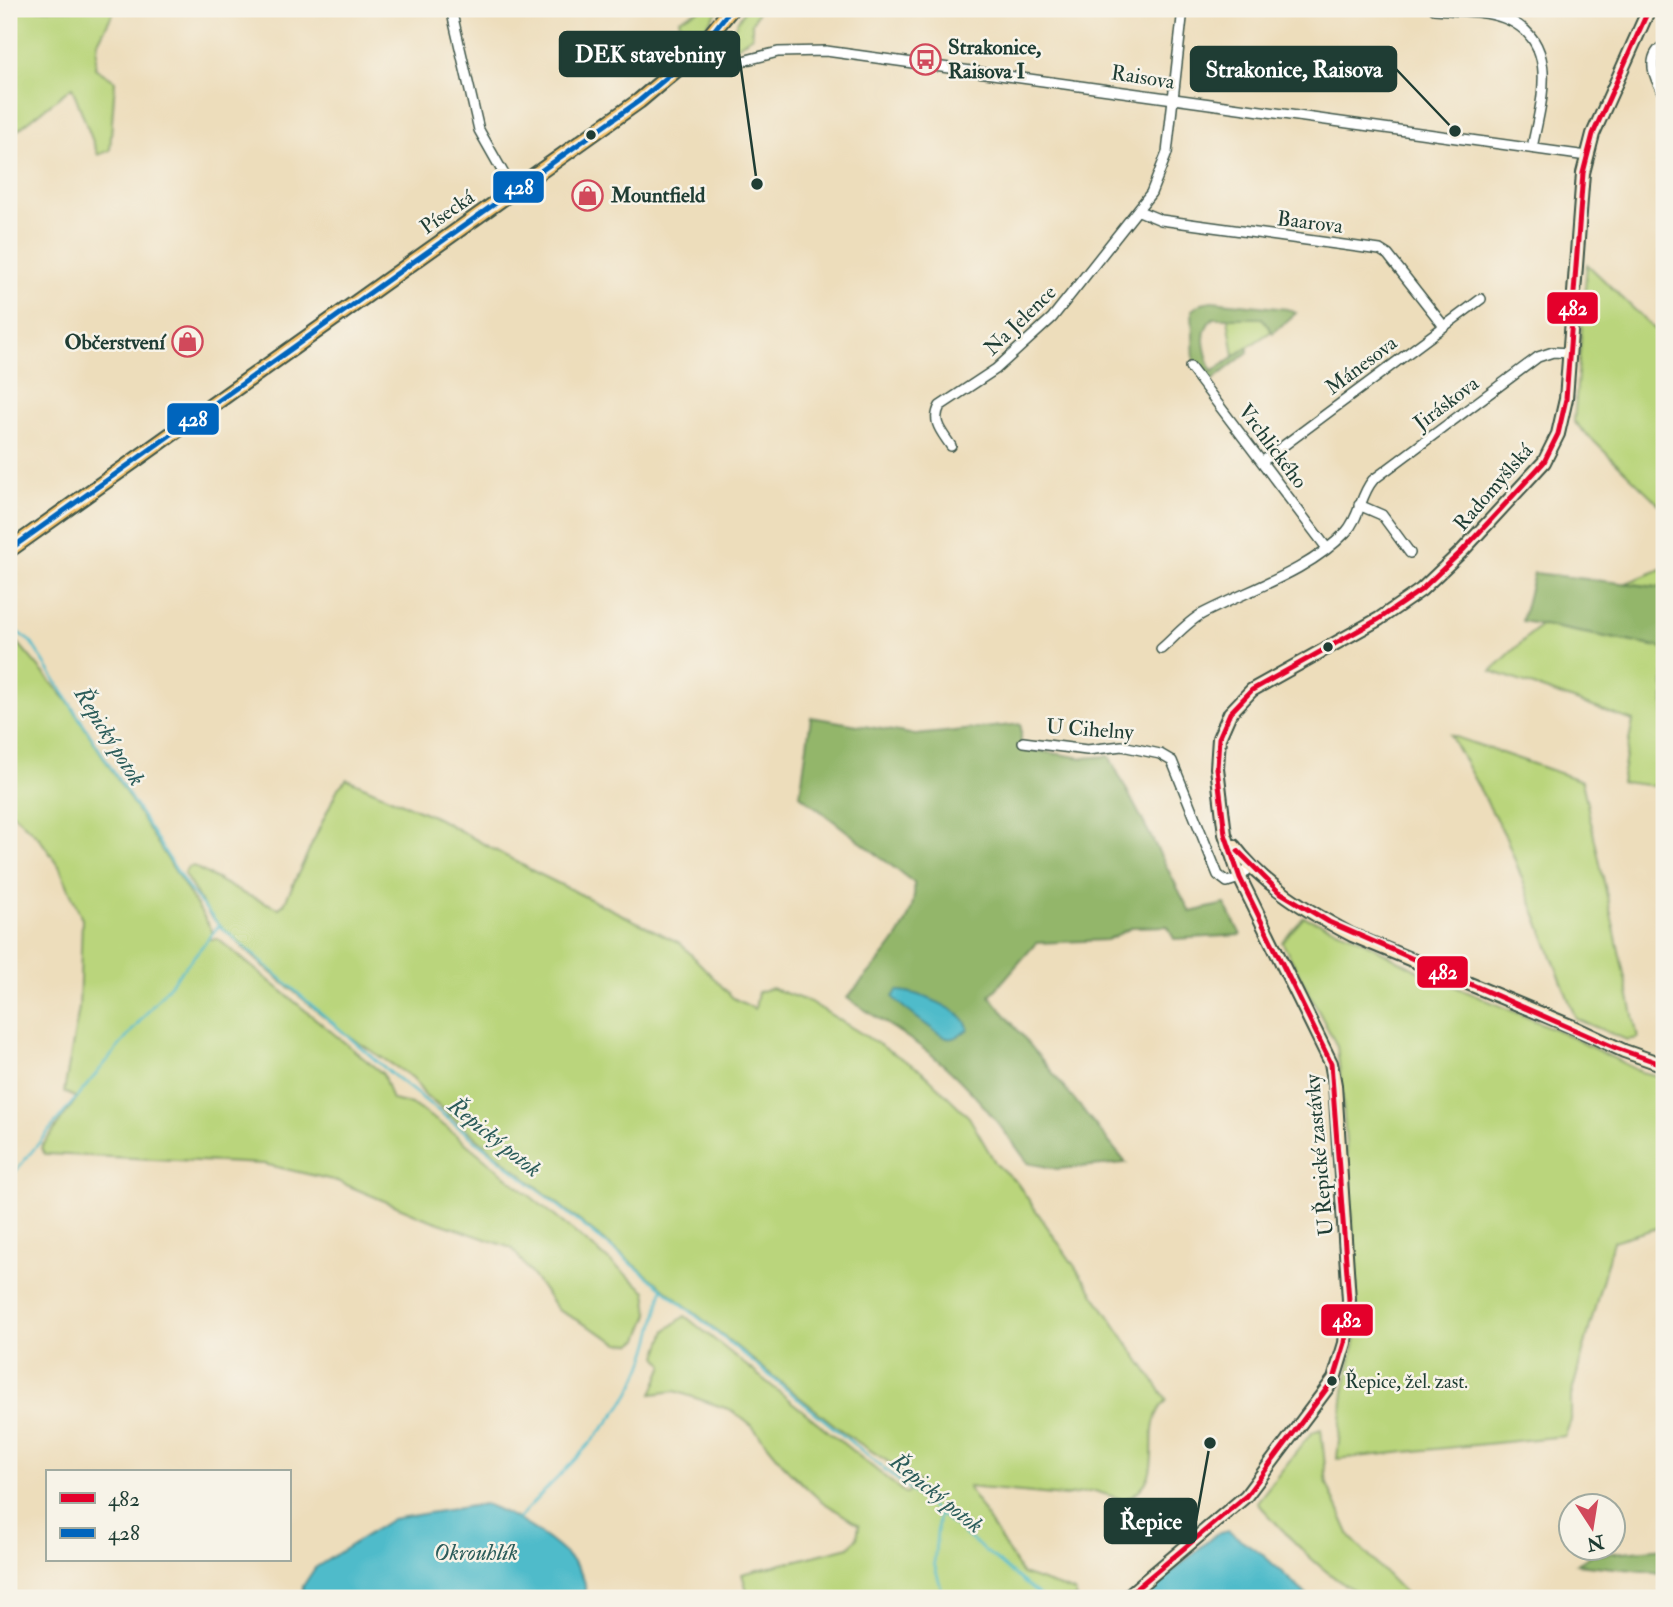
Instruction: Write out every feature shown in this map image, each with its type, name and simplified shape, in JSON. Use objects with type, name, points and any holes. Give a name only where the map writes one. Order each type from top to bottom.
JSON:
[{"type":"main road","name":"Písecká","points":[[9,550],[510,185],[639,101],[696,53],[731,9]]},
{"type":"main road","name":"Radomyšlská","points":[[1240,878],[1225,834],[1217,753],[1230,713],[1252,690],[1379,620],[1421,590],[1503,509],[1544,462],[1553,446],[1564,411],[1580,198],[1587,156],[1603,110],[1649,9]]},
{"type":"main road","points":[[1225,834],[1250,867],[1326,921],[1352,935],[1624,1051],[1664,1065]]},
{"type":"main road","name":"U Řepické zastávky","points":[[1125,1598],[1245,1496],[1262,1478],[1334,1379],[1348,1324],[1347,1260],[1331,1063],[1240,878]]},
{"type":"street","points":[[451,9],[479,130],[510,185]]},
{"type":"street","name":"Na Jelence","points":[[951,446],[937,424],[936,414],[940,406],[996,369],[1052,318],[1139,211],[1163,166],[1175,100],[1183,9]]},
{"type":"street","points":[[1434,9],[1504,18],[1525,30],[1534,41],[1543,61],[1545,83],[1532,148]]},
{"type":"street","points":[[712,36],[720,49],[736,62]]},
{"type":"street","points":[[1664,45],[1656,53],[1653,69],[1654,78],[1664,94]]},
{"type":"street","name":"Raisova","points":[[696,53],[718,64],[778,52],[826,51],[1587,156]]},
{"type":"street","name":"Baarova","points":[[1139,211],[1161,219],[1380,250],[1388,255],[1443,325]]},
{"type":"street","name":"Mánesova","points":[[1263,461],[1481,299]]},
{"type":"street","name":"Jiráskova","points":[[1161,649],[1199,616],[1289,573],[1346,532],[1373,480],[1538,356],[1553,352],[1569,353]]},
{"type":"street","name":"Vrchlického","points":[[1190,367],[1326,547]]},
{"type":"street","points":[[1359,505],[1382,515],[1410,553]]},
{"type":"street","name":"U Cihelny","points":[[1023,742],[1087,750],[1122,746],[1160,754],[1172,761],[1218,875],[1227,882],[1240,878]]},
{"type":"street","points":[[1240,878],[1250,867]]},
{"type":"green space","points":[[9,9],[115,9],[98,42],[95,68],[115,81],[110,150],[98,155],[72,87],[9,137]]},
{"type":"green space","points":[[701,9],[719,9],[694,42],[667,65],[659,49],[681,27],[679,19]]},
{"type":"green space","points":[[745,9],[759,9],[752,23],[752,36],[733,50],[728,38]]},
{"type":"green space","points":[[1587,264],[1664,338],[1664,509],[1574,422]]},
{"type":"green space","points":[[1212,301],[1287,309],[1296,313],[1273,333],[1262,318],[1213,318],[1204,337],[1205,351],[1212,372],[1248,347],[1248,352],[1210,382],[1194,363],[1192,310],[1202,303]]},
{"type":"green space","points":[[1228,318],[1262,318],[1272,331],[1234,356]]},
{"type":"green space","points":[[1664,568],[1664,588],[1626,583]]},
{"type":"green space","points":[[1534,573],[1664,588],[1664,648],[1522,621]]},
{"type":"green space","points":[[1540,625],[1664,648],[1664,787],[1621,782],[1633,721],[1491,671]]},
{"type":"green space","points":[[9,637],[19,644],[70,704],[207,922],[213,933],[209,939],[218,939],[383,1074],[392,1100],[411,1104],[446,1127],[646,1291],[649,1314],[639,1339],[632,1344],[619,1343],[558,1310],[512,1248],[425,1218],[337,1181],[264,1164],[45,1154],[41,1148],[77,1098],[64,1092],[79,1008],[82,919],[59,866],[39,838],[9,810]]},
{"type":"green space","points":[[811,717],[916,735],[1021,724],[1021,748],[1083,758],[1109,756],[1190,912],[1225,904],[1241,935],[1174,939],[1168,926],[1133,927],[1107,940],[1036,943],[990,996],[1126,1163],[1057,1169],[1028,1163],[983,1106],[946,1067],[911,1040],[847,998],[881,960],[902,930],[914,899],[914,883],[800,795]]},
{"type":"green space","points":[[1450,735],[1582,781],[1638,1038],[1627,1040],[1576,1019],[1506,837]]},
{"type":"green space","points":[[347,779],[437,818],[533,871],[680,943],[733,998],[755,1009],[758,992],[771,988],[810,1002],[922,1071],[969,1117],[996,1164],[1017,1183],[1167,1400],[1158,1412],[1154,1426],[1148,1479],[1139,1490],[1124,1500],[1095,1491],[1064,1496],[968,1487],[1022,1574],[1075,1592],[1077,1598],[749,1598],[742,1574],[849,1547],[857,1538],[859,1525],[820,1500],[788,1470],[753,1427],[731,1410],[675,1391],[652,1394],[664,1365],[657,1356],[666,1330],[685,1316],[906,1494],[919,1482],[847,1435],[511,1166],[424,1094],[413,1078],[344,1033],[264,967],[209,915],[184,874],[188,867],[193,866],[242,893],[279,908],[284,904],[338,788]]},
{"type":"green space","points":[[1304,917],[1352,935],[1416,970],[1559,1031],[1641,1072],[1664,1077],[1664,1226],[1613,1241],[1571,1396],[1571,1420],[1565,1436],[1337,1459],[1344,1392],[1356,1336],[1357,1290],[1337,1046],[1282,942]]},
{"type":"green space","points":[[1321,1429],[1327,1484],[1351,1538],[1410,1598],[1373,1598],[1341,1583],[1310,1557],[1257,1502],[1312,1432]]},
{"type":"green space","points":[[1664,1548],[1664,1572],[1577,1564],[1628,1562],[1628,1552]]},
{"type":"water","points":[[897,991],[939,1003],[959,1015],[966,1022],[968,1029],[956,1037],[943,1036],[896,1000],[893,997]]},
{"type":"water","name":"Okrouhlík","points":[[484,1504],[531,1527],[565,1553],[584,1582],[584,1595],[579,1598],[302,1598],[303,1586],[315,1568],[392,1519]]},
{"type":"water","points":[[1228,1531],[1261,1553],[1310,1598],[1142,1598],[1216,1534]]},
{"type":"waterway","name":"Řepický potok","points":[[9,626],[31,642],[187,887],[219,925],[393,1075],[662,1288],[1043,1598]]},
{"type":"waterway","points":[[9,1179],[219,926]]},
{"type":"waterway","points":[[518,1519],[597,1435],[630,1393],[648,1350],[662,1290]]},
{"type":"waterway","points":[[939,1512],[934,1563],[944,1598]]},
{"type":"transit line","name":"428","points":[[9,550],[639,101],[696,53],[731,9]]},
{"type":"transit line","name":"482","points":[[1125,1598],[1246,1496],[1334,1379],[1345,1343],[1349,1300],[1331,1063],[1240,878],[1225,834],[1217,768],[1219,738],[1230,713],[1252,690],[1379,619],[1421,590],[1463,550],[1544,462],[1558,434],[1566,399],[1583,173],[1593,134],[1649,9]]},
{"type":"transit line","name":"482","points":[[1238,851],[1278,891],[1329,922],[1616,1048],[1664,1065]]},
{"type":"place","name":"Strakonice, Raisova I","points":[[925,59]]},
{"type":"place","name":"Strakonice, Raisova","points":[[1455,131]]},
{"type":"place","name":"DEK stavebniny","points":[[757,184]]},
{"type":"place","name":"Mountfield","points":[[588,195]]},
{"type":"place","name":"Občerstvení","points":[[188,342]]},
{"type":"place","name":"Řepice, žel. zast.","points":[[1332,1381]]},
{"type":"place","name":"Řepice","points":[[1210,1443]]}]
